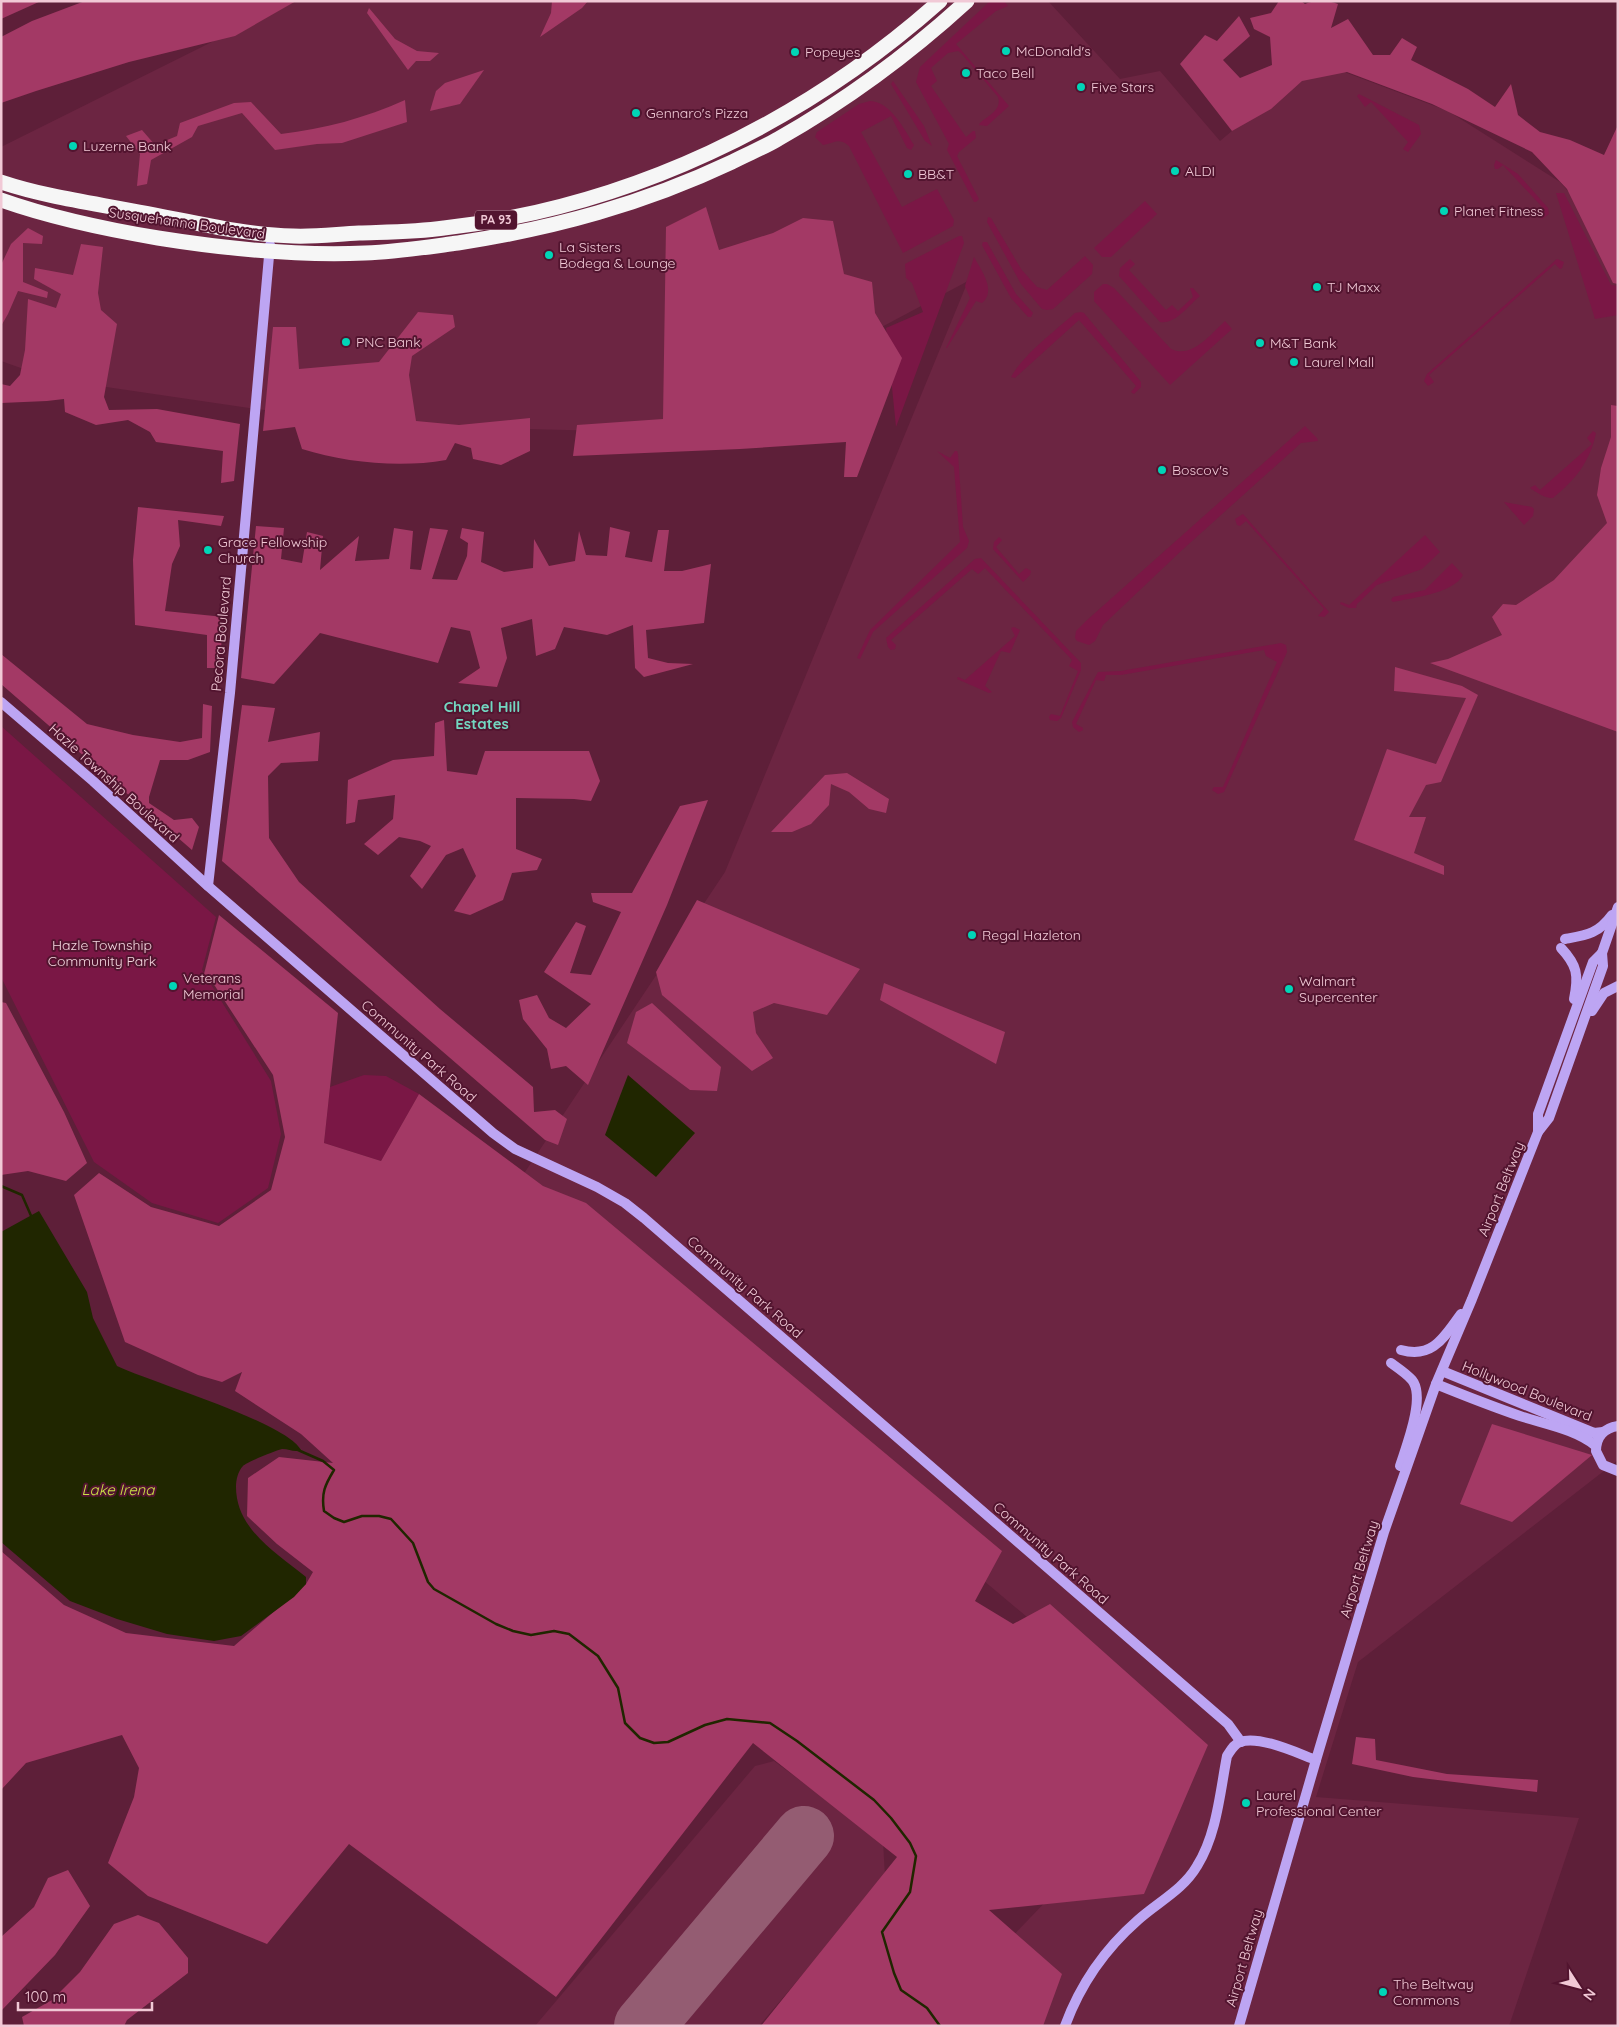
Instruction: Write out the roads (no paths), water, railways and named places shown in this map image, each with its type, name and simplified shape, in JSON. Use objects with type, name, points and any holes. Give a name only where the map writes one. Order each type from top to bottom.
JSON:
[{"type":"highway","name":"Susquehanna Boulevard","points":[[1,182],[45,194],[236,230],[293,236],[446,228],[515,216],[621,188],[722,148],[832,86],[877,54],[940,1]]},
{"type":"highway","name":"Susquehanna Boulevard","points":[[1,200],[72,222],[114,230],[208,246],[270,251],[367,253],[458,243],[516,234],[605,212],[648,198],[777,140],[838,102],[922,42],[967,1]]},
{"type":"street","name":"Pecora Boulevard","points":[[208,886],[230,693],[271,234]]},
{"type":"street","name":"Hazle Township Boulevard","points":[[1,702],[208,886]]},
{"type":"street","name":"Community Park Road","points":[[208,886],[493,1133],[516,1149],[597,1187],[625,1203],[644,1218],[1228,1724],[1241,1742]]},
{"type":"street","points":[[1617,908],[1618,912]]},
{"type":"street","points":[[1564,1041],[1578,981],[1576,968],[1563,943],[1593,933],[1603,926],[1617,908]]},
{"type":"street","name":"Airport Beltway","points":[[1239,2026],[1384,1532],[1436,1384],[1538,1132],[1549,1118],[1603,966],[1602,953],[1617,908]]},
{"type":"street","name":"Airport Beltway","points":[[1538,1132],[1538,1114],[1564,1041],[1593,962],[1602,953]]},
{"type":"street","points":[[1575,1048],[1594,1007],[1604,993],[1618,986]]},
{"type":"street","points":[[1401,1350],[1414,1354],[1426,1352],[1445,1336],[1472,1299]]},
{"type":"street","points":[[1384,1532],[1387,1508],[1412,1427],[1417,1391],[1413,1381],[1391,1363]]},
{"type":"street","name":"Hollywood Boulevard","points":[[1442,1371],[1594,1433],[1603,1432]]},
{"type":"street","name":"Hollywood Boulevard","points":[[1436,1384],[1486,1404],[1565,1430],[1591,1441],[1596,1446]]},
{"type":"street","points":[[1486,1404],[1494,1399],[1515,1407],[1529,1406]]},
{"type":"street","points":[[1618,1426],[1603,1432],[1596,1446],[1597,1456],[1603,1465],[1618,1471]]},
{"type":"street","points":[[1065,2026],[1084,1984],[1100,1961],[1139,1919],[1185,1883],[1197,1866],[1206,1848],[1215,1820],[1227,1756],[1231,1749],[1241,1742],[1259,1741],[1316,1760]]},
{"type":"water","points":[[628,1075],[695,1133],[656,1177],[605,1135]]},
{"type":"water","name":"Lake Irena","points":[[39,1211],[87,1292],[93,1318],[117,1366],[271,1427],[290,1439],[301,1450],[282,1449],[250,1462],[240,1470],[236,1481],[238,1502],[250,1528],[271,1549],[306,1577],[306,1584],[294,1597],[241,1636],[214,1641],[167,1634],[117,1619],[70,1601],[1,1542],[1,1232]]},
{"type":"waterway","points":[[1,1186],[22,1195],[32,1218]]},
{"type":"waterway","points":[[298,1450],[323,1461],[334,1470],[324,1489],[324,1511],[344,1522],[362,1516],[379,1516],[391,1519],[413,1543],[428,1582],[434,1589],[496,1624],[513,1631],[531,1635],[554,1631],[569,1634],[598,1656],[618,1688],[625,1723],[640,1738],[654,1743],[668,1742],[705,1725],[727,1719],[770,1723],[797,1741],[874,1800],[910,1843],[916,1856],[910,1892],[882,1932],[901,1990],[927,2008],[940,2026]]},
{"type":"place","name":"McDonald's","points":[[1006,51]]},
{"type":"place","name":"Popeyes","points":[[795,52]]},
{"type":"place","name":"Taco Bell","points":[[966,73]]},
{"type":"place","name":"Five Stars","points":[[1081,87]]},
{"type":"place","name":"Gennaro's Pizza","points":[[636,113]]},
{"type":"place","name":"Luzerne Bank","points":[[73,146]]},
{"type":"place","name":"ALDI","points":[[1175,171]]},
{"type":"place","name":"BB&T","points":[[908,174]]},
{"type":"place","name":"Planet Fitness","points":[[1444,211]]},
{"type":"place","name":"La Sisters Bodega & Lounge","points":[[549,255]]},
{"type":"place","name":"TJ Maxx","points":[[1317,287]]},
{"type":"place","name":"PNC Bank","points":[[346,342]]},
{"type":"place","name":"M&T Bank","points":[[1260,343]]},
{"type":"place","name":"Laurel Mall","points":[[1294,362]]},
{"type":"place","name":"Boscov's","points":[[1162,470]]},
{"type":"place","name":"Grace Fellowship Church","points":[[208,550]]},
{"type":"place","name":"Regal Hazleton","points":[[972,935]]},
{"type":"place","name":"Veterans Memorial","points":[[173,986]]},
{"type":"place","name":"Walmart Supercenter","points":[[1289,989]]},
{"type":"place","name":"Laurel Professional Center","points":[[1246,1803]]},
{"type":"place","name":"The Beltway Commons","points":[[1383,1992]]},
{"type":"district","name":"Chapel Hill Estates","points":[[482,716]]},
{"type":"park label","name":"Hazle Township Community Park","points":[[102,954]]}]
